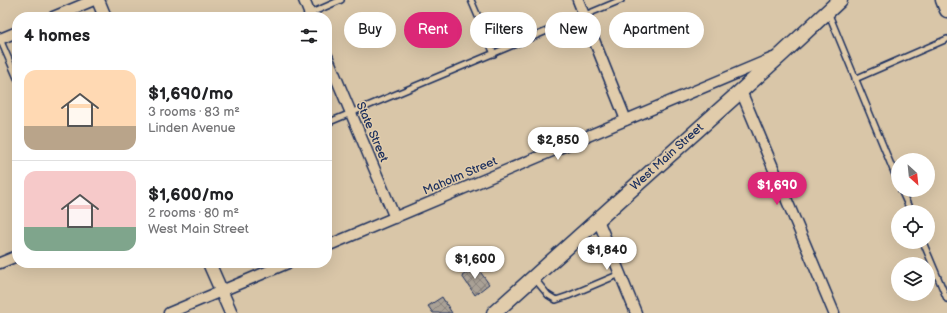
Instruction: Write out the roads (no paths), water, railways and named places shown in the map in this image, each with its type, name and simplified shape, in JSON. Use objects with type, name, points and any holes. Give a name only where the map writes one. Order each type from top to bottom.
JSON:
[{"type":"main road","name":"West Main Street","points":[[494,313],[781,55],[840,0]]},
{"type":"main road","points":[[943,0],[947,10]]},
{"type":"street","points":[[65,12],[94,0]]},
{"type":"street","points":[[98,0],[103,12]]},
{"type":"street","points":[[304,0],[308,12]]},
{"type":"street","points":[[578,0],[582,12]]},
{"type":"street","points":[[0,39],[12,34]]},
{"type":"street","points":[[597,48],[626,120]]},
{"type":"street","name":"Maholm Street","points":[[332,244],[781,55]]},
{"type":"street","name":"State Street","points":[[332,68],[395,218]]},
{"type":"street","points":[[741,91],[834,313]]},
{"type":"street","points":[[598,220],[636,313]]},
{"type":"street","points":[[0,263],[12,258]]},
{"type":"street","points":[[211,268],[231,313]]},
{"type":"street","points":[[169,313],[276,268]]},
{"type":"lane","points":[[317,12],[341,0]]},
{"type":"lane","points":[[471,0],[494,54]]},
{"type":"lane","points":[[593,12],[621,0]]},
{"type":"lane","points":[[828,11],[891,165]]},
{"type":"lane","points":[[332,121],[545,32]]},
{"type":"lane","points":[[0,39],[12,67]]},
{"type":"lane","points":[[855,79],[947,39]]},
{"type":"lane","points":[[926,249],[947,299]]},
{"type":"lane","points":[[534,277],[548,295],[556,300],[620,274]]}]
